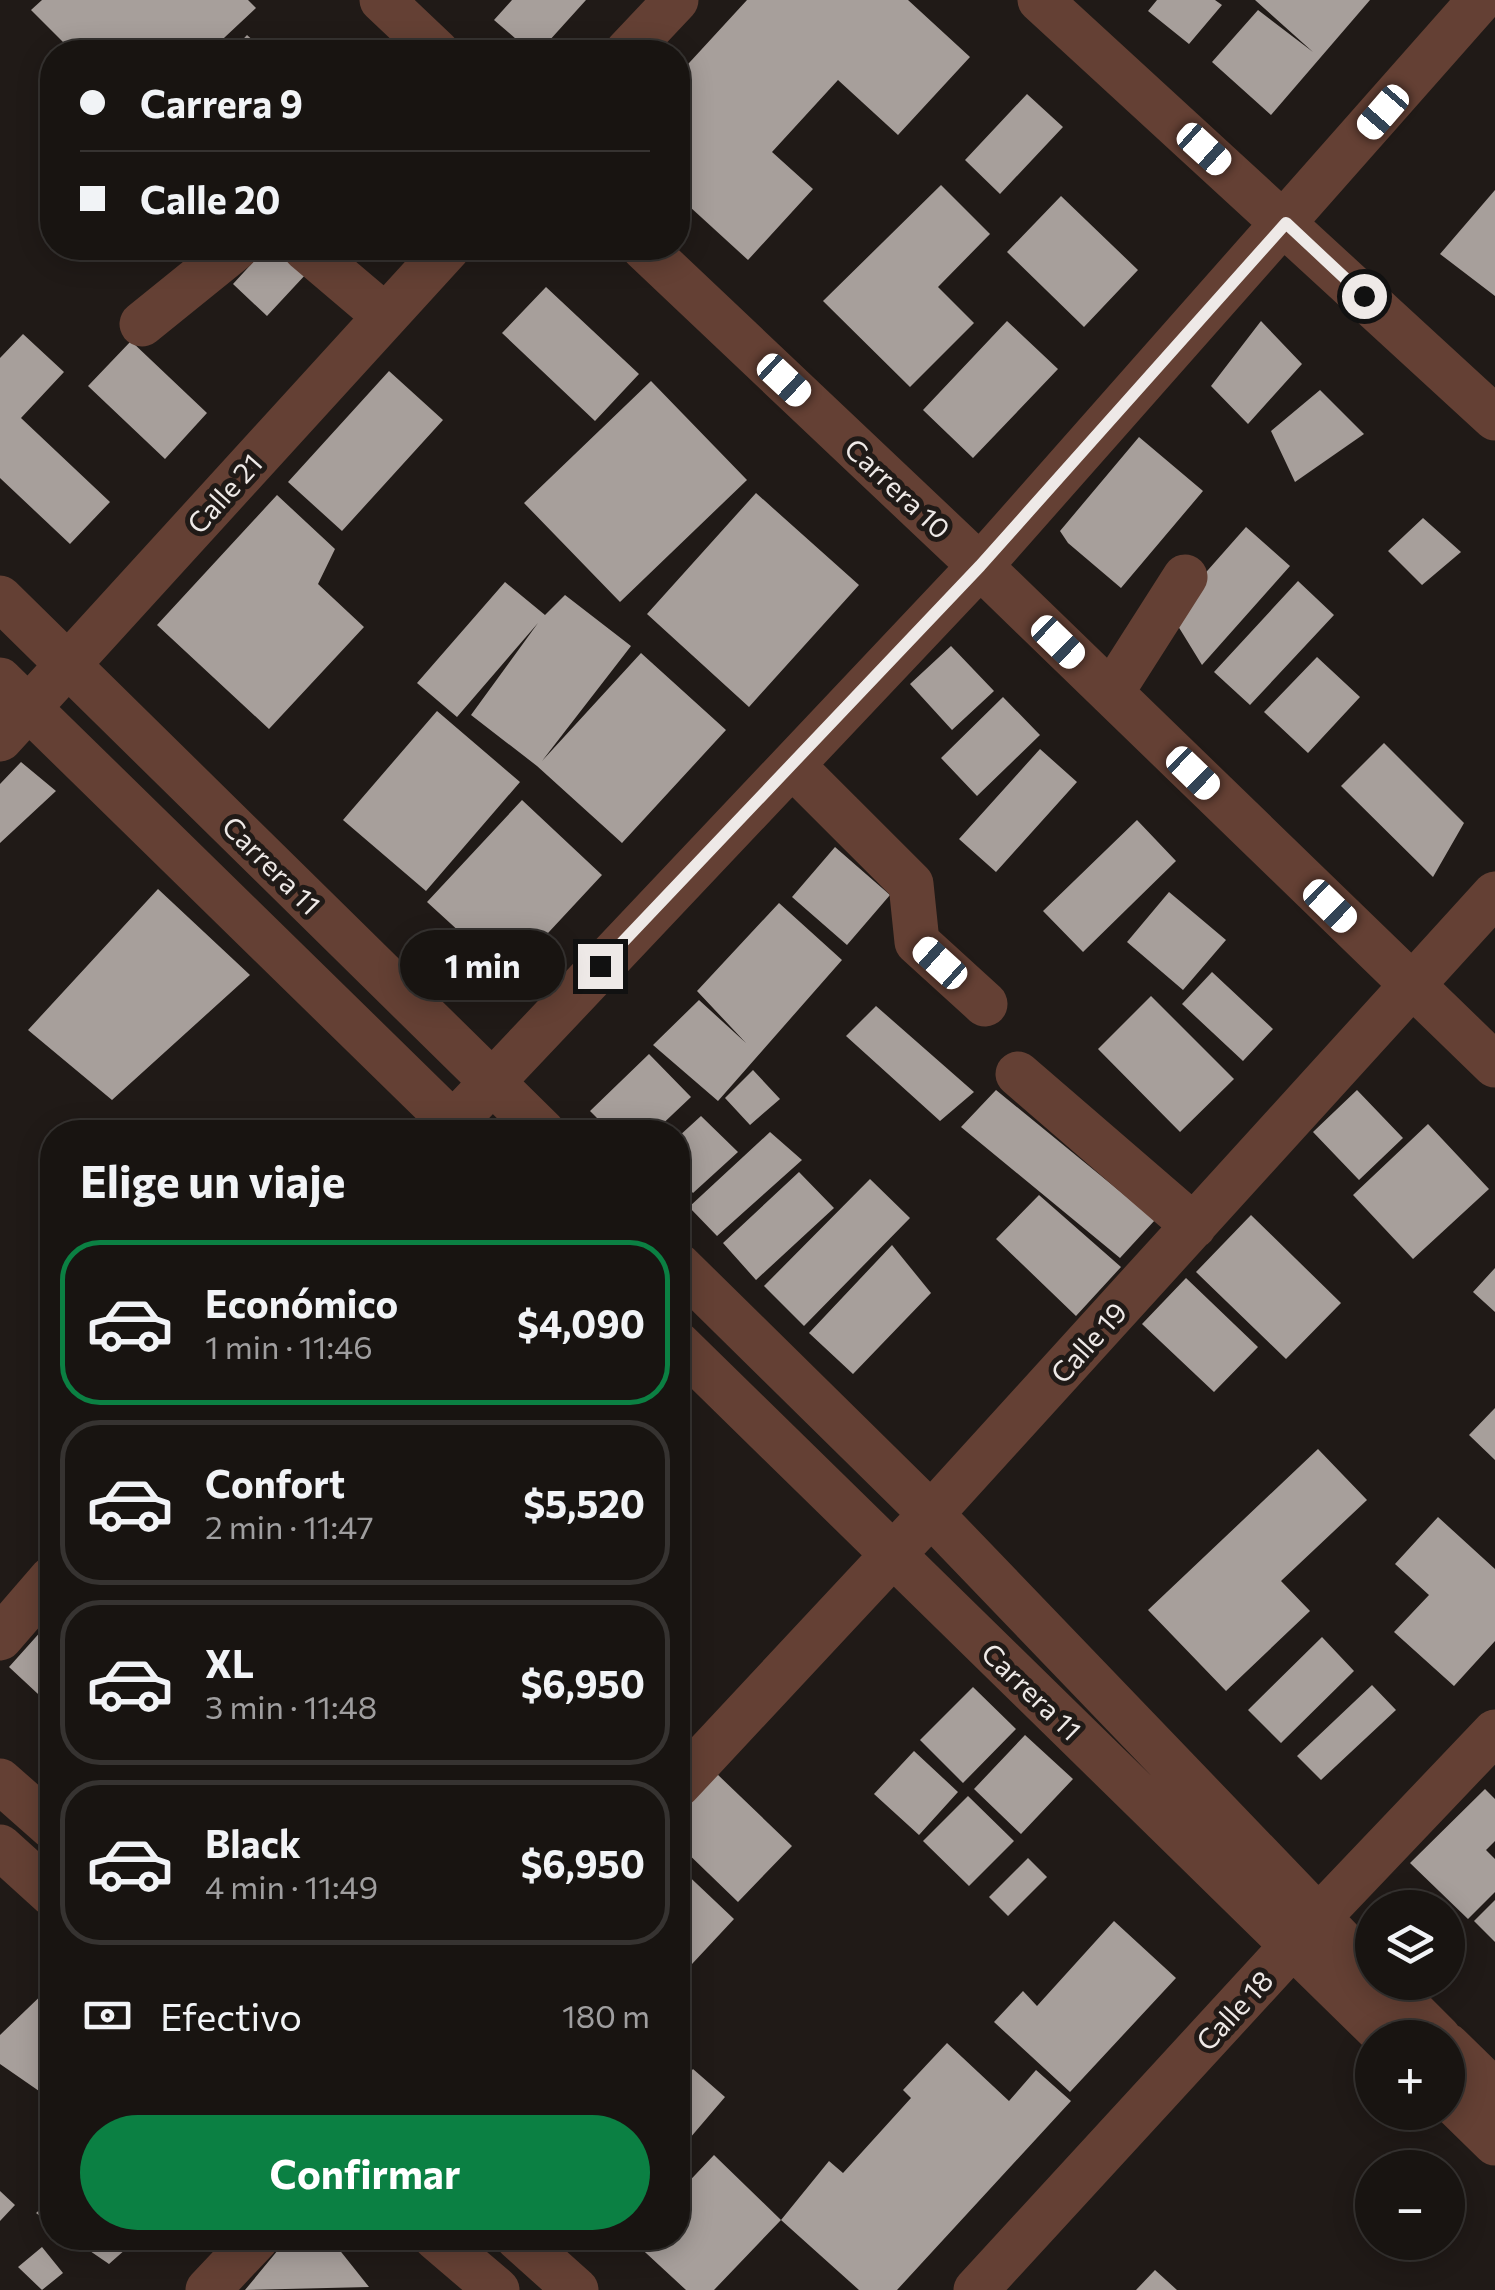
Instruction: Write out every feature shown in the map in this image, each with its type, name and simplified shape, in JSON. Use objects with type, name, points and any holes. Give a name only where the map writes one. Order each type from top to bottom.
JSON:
[{"type":"street","points":[[382,0],[425,40]]},
{"type":"street","points":[[638,40],[676,0]]},
{"type":"street","points":[[1040,0],[1495,418]]},
{"type":"street","points":[[461,1120],[490,1081],[980,566],[1480,0]]},
{"type":"street","points":[[142,324],[221,260]]},
{"type":"street","points":[[319,260],[385,316]]},
{"type":"street","name":"Calle 21","points":[[9,709],[68,664],[437,260]]},
{"type":"street","name":"Carrera 10","points":[[657,260],[980,566],[1495,1065]]},
{"type":"street","points":[[1111,693],[1185,578]]},
{"type":"street","name":"Carrera 11","points":[[0,598],[531,1120]]},
{"type":"street","name":"Carrera 11","points":[[9,709],[442,1120]]},
{"type":"street","points":[[792,765],[911,884],[917,942],[985,1004]]},
{"type":"street","name":"Calle 19","points":[[690,1772],[931,1514],[1495,894]]},
{"type":"street","points":[[1018,1074],[1194,1226]]},
{"type":"street","name":"Carrera 11","points":[[690,1277],[931,1514],[1305,1932],[1373,2020]]},
{"type":"street","name":"Carrera 11","points":[[690,1356],[893,1555],[1305,1932],[1355,1962]]},
{"type":"street","points":[[0,1638],[40,1592]]},
{"type":"street","name":"Calle 18","points":[[976,2290],[1495,1732]]},
{"type":"street","points":[[0,1781],[40,1816]]},
{"type":"street","points":[[0,1847],[40,1883]]},
{"type":"street","points":[[1401,2000],[1421,2020]]},
{"type":"street","points":[[1465,2063],[1495,2092]]},
{"type":"street","points":[[1465,2113],[1495,2143]]},
{"type":"street","points":[[208,2290],[246,2250]]},
{"type":"street","points":[[450,2250],[497,2290]]},
{"type":"street","points":[[531,2250],[576,2290]]},
{"type":"building","points":[[42,0],[248,0],[256,8],[222,40],[61,40],[31,10]]},
{"type":"building","points":[[512,0],[586,0],[550,40],[517,40],[494,20]]},
{"type":"building","points":[[747,0],[908,0],[970,57],[898,135],[838,80],[772,152],[813,189],[748,260],[690,207],[690,62]]},
{"type":"building","points":[[1157,0],[1215,0],[1222,5],[1189,44],[1148,11]]},
{"type":"building","points":[[1255,0],[1370,0],[1271,115],[1212,62],[1258,10],[1313,52]]},
{"type":"building","points":[[1027,94],[1063,127],[1000,194],[965,160]]},
{"type":"building","points":[[941,185],[990,234],[938,287],[974,323],[910,387],[823,301]]},
{"type":"building","points":[[1495,190],[1495,296],[1440,254]]},
{"type":"building","points":[[1061,196],[1138,270],[1084,327],[1007,252]]},
{"type":"building","points":[[255,260],[293,260],[307,273],[267,316],[233,284]]},
{"type":"building","points":[[546,287],[639,374],[595,421],[502,333]]},
{"type":"building","points":[[1007,321],[1058,369],[973,458],[923,410]]},
{"type":"building","points":[[1261,321],[1302,364],[1248,424],[1211,386]]},
{"type":"building","points":[[23,334],[64,372],[21,418],[110,502],[70,544],[0,478],[0,358]]},
{"type":"building","points":[[131,341],[207,413],[165,459],[88,386]]},
{"type":"building","points":[[389,371],[443,420],[342,531],[288,482]]},
{"type":"building","points":[[651,381],[747,480],[620,602],[524,503]]},
{"type":"building","points":[[1320,390],[1364,434],[1295,482],[1271,431]]},
{"type":"building","points":[[1139,437],[1203,491],[1121,588],[1068,543],[1060,531]]},
{"type":"building","points":[[756,493],[859,585],[749,707],[647,614]]},
{"type":"building","points":[[277,495],[335,549],[318,584],[364,627],[269,729],[157,625]]},
{"type":"building","points":[[1423,518],[1461,552],[1422,585],[1388,551]]},
{"type":"building","points":[[1246,527],[1290,566],[1202,665],[1170,613]]},
{"type":"building","points":[[1298,581],[1334,615],[1250,705],[1214,672]]},
{"type":"building","points":[[505,582],[545,615],[565,595],[631,646],[542,761],[641,653],[726,730],[622,843],[537,766],[471,715],[538,623],[457,717],[417,683]]},
{"type":"building","points":[[951,646],[994,691],[952,730],[910,684]]},
{"type":"building","points":[[1317,657],[1360,697],[1308,753],[1264,712]]},
{"type":"building","points":[[1003,697],[1040,735],[977,796],[941,758]]},
{"type":"building","points":[[437,711],[520,782],[426,891],[343,820]]},
{"type":"building","points":[[1384,743],[1464,823],[1433,877],[1341,786]]},
{"type":"building","points":[[1040,749],[1077,782],[996,872],[959,839]]},
{"type":"building","points":[[21,762],[56,791],[0,843],[0,784]]},
{"type":"building","points":[[522,800],[602,875],[508,976],[427,902]]},
{"type":"building","points":[[1137,820],[1176,861],[1083,952],[1043,911]]},
{"type":"building","points":[[835,847],[890,895],[847,945],[792,897]]},
{"type":"building","points":[[158,889],[250,975],[112,1100],[28,1030]]},
{"type":"building","points":[[1169,892],[1226,940],[1183,990],[1127,942]]},
{"type":"building","points":[[779,903],[842,960],[718,1101],[653,1045],[699,1000],[746,1043],[697,991]]},
{"type":"building","points":[[1212,972],[1273,1029],[1243,1061],[1182,1004]]},
{"type":"building","points":[[1151,996],[1234,1079],[1180,1132],[1098,1049]]},
{"type":"building","points":[[876,1006],[974,1092],[940,1121],[846,1036]]},
{"type":"building","points":[[649,1054],[691,1097],[667,1120],[599,1120],[590,1111]]},
{"type":"building","points":[[753,1070],[780,1099],[750,1125],[725,1098]]},
{"type":"building","points":[[996,1090],[1155,1220],[1120,1258],[961,1127]]},
{"type":"building","points":[[1357,1090],[1403,1138],[1359,1180],[1313,1132]]},
{"type":"building","points":[[701,1116],[738,1152],[693,1193],[690,1190],[690,1126]]},
{"type":"building","points":[[1428,1124],[1489,1189],[1413,1259],[1353,1195]]},
{"type":"building","points":[[770,1132],[802,1160],[717,1236],[690,1206]]},
{"type":"building","points":[[799,1172],[834,1208],[756,1280],[723,1243]]},
{"type":"building","points":[[870,1179],[910,1218],[804,1326],[764,1286]]},
{"type":"building","points":[[1039,1195],[1121,1267],[1076,1316],[996,1239]]},
{"type":"building","points":[[1251,1215],[1341,1303],[1286,1359],[1196,1272]]},
{"type":"building","points":[[892,1245],[931,1293],[853,1374],[809,1333]]},
{"type":"building","points":[[1495,1268],[1495,1312],[1473,1292]]},
{"type":"building","points":[[1186,1278],[1258,1347],[1214,1392],[1142,1324]]},
{"type":"building","points":[[1495,1408],[1495,1460],[1469,1435]]},
{"type":"building","points":[[1318,1449],[1367,1500],[1281,1581],[1310,1611],[1226,1691],[1148,1610]]},
{"type":"building","points":[[1438,1517],[1495,1569],[1495,1641],[1454,1686],[1394,1632],[1429,1595],[1395,1564]]},
{"type":"building","points":[[40,1632],[40,1696],[9,1667]]},
{"type":"building","points":[[1322,1637],[1354,1671],[1281,1743],[1248,1710]]},
{"type":"building","points":[[1372,1685],[1396,1710],[1321,1780],[1297,1756]]},
{"type":"building","points":[[973,1687],[1016,1729],[963,1783],[920,1740]]},
{"type":"building","points":[[1025,1735],[1073,1779],[1021,1834],[974,1789]]},
{"type":"building","points":[[914,1751],[958,1792],[919,1835],[874,1794]]},
{"type":"building","points":[[716,1773],[792,1846],[738,1902],[690,1856],[690,1801]]},
{"type":"building","points":[[1485,1789],[1495,1799],[1495,1841],[1486,1850],[1495,1859],[1495,1892],[1468,1919],[1465,1890],[1438,1890],[1410,1863]]},
{"type":"building","points":[[968,1796],[1014,1841],[969,1886],[923,1841]]},
{"type":"building","points":[[1028,1858],[1047,1877],[1008,1916],[989,1897]]},
{"type":"building","points":[[690,1877],[734,1919],[690,1966]]},
{"type":"building","points":[[1495,1900],[1495,1942],[1474,1921]]},
{"type":"building","points":[[1114,1921],[1176,1978],[1070,2092],[994,2022],[1023,1991],[1037,2006]]},
{"type":"building","points":[[40,1997],[40,2092],[0,2064],[0,2035]]},
{"type":"building","points":[[947,2043],[1009,2101],[1036,2070],[1071,2101],[897,2290],[859,2290],[781,2220],[829,2161],[843,2173],[911,2098],[903,2090]]},
{"type":"building","points":[[693,2069],[725,2097],[690,2138]]},
{"type":"building","points":[[714,2155],[781,2220],[714,2290],[686,2290],[643,2250],[690,2250],[690,2180]]},
{"type":"building","points":[[0,2191],[15,2205],[0,2221]]},
{"type":"building","points":[[40,2249],[63,2273],[42,2290],[18,2267]]},
{"type":"building","points":[[89,2250],[125,2250],[109,2264]]},
{"type":"building","points":[[278,2250],[340,2250],[369,2287],[245,2290]]},
{"type":"building","points":[[1155,2270],[1177,2290],[1136,2290]]},
{"type":"route","points":[[600,966],[980,566],[1286,223],[1364,296]]}]
